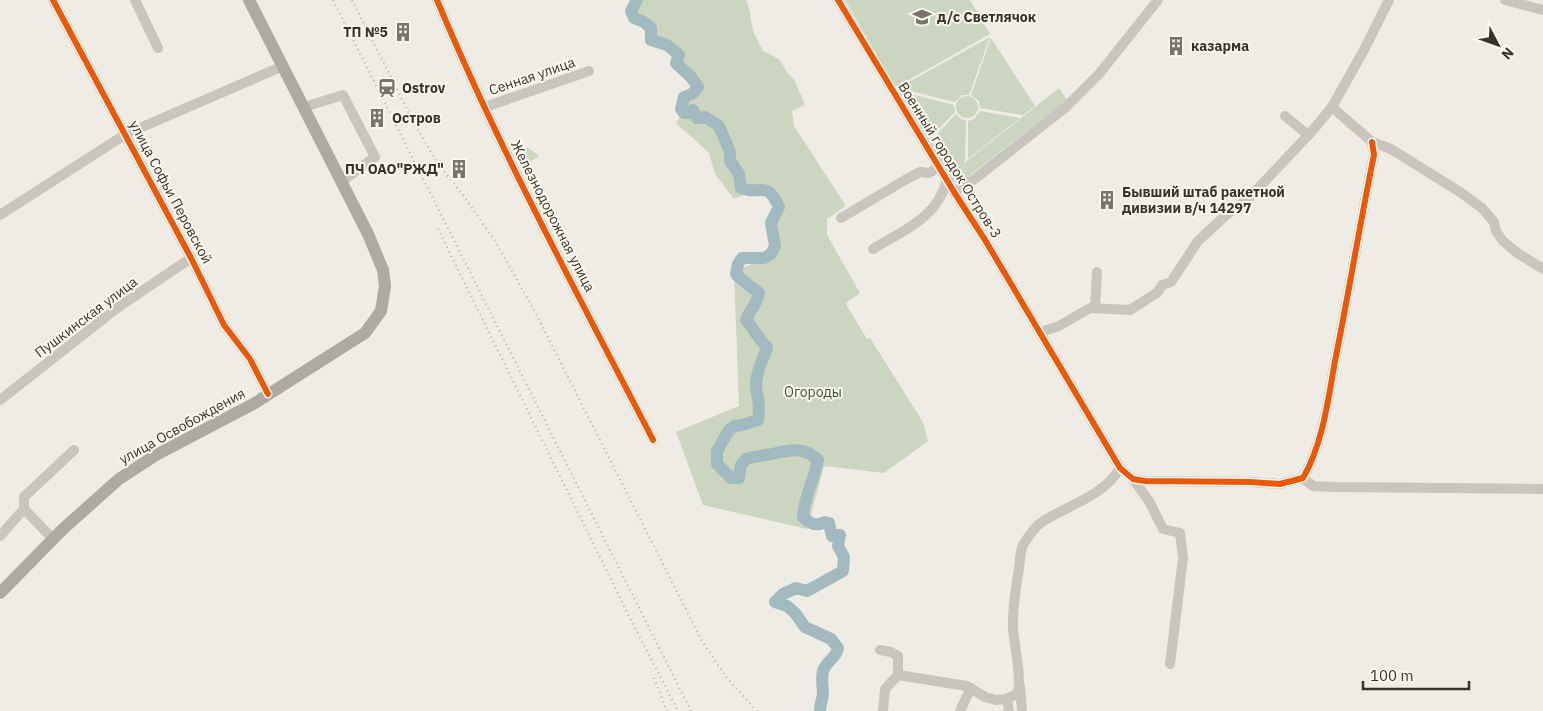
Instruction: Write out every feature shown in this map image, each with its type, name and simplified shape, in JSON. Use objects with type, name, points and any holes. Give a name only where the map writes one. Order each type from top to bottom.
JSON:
[{"type":"main road","name":"улица Освобождения","points":[[0,593],[53,539],[119,479],[156,455],[268,394],[365,333],[381,311],[385,286],[383,270],[368,234],[249,0]]},
{"type":"street","name":"улица Софьи Перовской","points":[[53,0],[126,134],[224,325],[250,359],[268,394]]},
{"type":"street","points":[[135,0],[158,48]]},
{"type":"street","name":"Железнодорожная улица","points":[[437,0],[464,64],[653,440]]},
{"type":"street","name":"Военный городок Остров-3","points":[[838,0],[954,192],[986,240],[1120,468],[1133,479],[1149,501],[1163,529],[1180,533],[1183,558],[1170,664]]},
{"type":"street","points":[[954,192],[976,178],[1066,107],[1099,74],[1158,0]]},
{"type":"street","points":[[1040,332],[1059,326],[1090,308],[1130,310],[1158,292],[1162,285],[1171,282],[1198,241],[1225,216],[1250,197],[1332,108],[1389,0]]},
{"type":"street","points":[[1505,0],[1521,2],[1543,10]]},
{"type":"street","points":[[0,215],[126,134],[283,66]]},
{"type":"street","name":"Сенная улица","points":[[485,106],[589,71]]},
{"type":"street","points":[[304,108],[343,95],[366,139],[375,157],[342,182]]},
{"type":"street","points":[[1332,108],[1372,142],[1390,149],[1460,192],[1482,208],[1494,222],[1496,231],[1503,241],[1516,252],[1543,269]]},
{"type":"street","points":[[1285,116],[1308,135]]},
{"type":"street","points":[[1133,479],[1145,481],[1280,484],[1303,478],[1313,461],[1329,393],[1374,154],[1372,142]]},
{"type":"street","points":[[841,218],[920,172],[929,173],[939,167]]},
{"type":"street","points":[[872,249],[927,216],[944,193],[947,180]]},
{"type":"street","name":"Пушкинская улица","points":[[0,400],[117,308],[191,258]]},
{"type":"street","points":[[1095,308],[1096,272]]},
{"type":"street","points":[[0,536],[24,508],[24,497],[74,450]]},
{"type":"street","points":[[1022,711],[1020,668],[1012,605],[1022,547],[1037,525],[1095,492],[1115,476],[1120,468]]},
{"type":"street","points":[[1303,478],[1313,486],[1543,489]]},
{"type":"street","points":[[24,508],[53,539]]},
{"type":"street","points":[[880,650],[891,652],[898,656],[898,675],[885,689],[882,711]]},
{"type":"street","points":[[898,675],[967,686],[985,697],[996,700],[1007,699],[1018,693],[1020,683]]},
{"type":"street","points":[[960,711],[971,688]]},
{"type":"street","points":[[1007,699],[1009,711]]},
{"type":"green space","name":"Огороды","points":[[640,0],[746,0],[753,31],[763,51],[779,59],[788,74],[794,79],[805,105],[792,111],[794,126],[846,206],[827,219],[827,235],[860,293],[846,303],[847,306],[867,339],[870,338],[923,422],[928,441],[884,473],[824,466],[807,529],[703,505],[676,432],[739,406],[734,271],[771,257],[778,247],[775,225],[783,204],[774,190],[766,187],[734,199],[715,174],[709,153],[676,123],[686,105],[703,85],[683,62],[682,51],[655,36],[654,27],[636,15],[634,10]]},
{"type":"green space","points":[[845,0],[970,0],[990,34],[896,87]]},
{"type":"green space","points":[[990,37],[969,95],[962,95],[955,102],[898,88]]},
{"type":"green space","points":[[991,38],[1035,106],[1023,115],[980,108],[979,101],[971,95]]},
{"type":"green space","points":[[1059,88],[1067,100],[960,183],[953,181],[948,175],[960,165],[949,172],[946,171],[929,143],[956,114],[966,121],[965,161],[963,164]]},
{"type":"green space","points":[[899,91],[954,105],[955,112],[927,141]]},
{"type":"green space","points":[[967,96],[975,99],[978,107],[975,115],[967,118],[959,115],[956,107],[959,99]]},
{"type":"green space","points":[[980,111],[1020,118],[968,159],[968,121],[974,119]]},
{"type":"green space","points":[[526,147],[539,156],[525,165],[523,163],[526,160],[519,152]]},
{"type":"waterway","points":[[637,0],[631,11],[634,18],[644,22],[651,28],[651,40],[667,45],[679,55],[676,63],[691,77],[698,87],[692,94],[684,97],[681,109],[684,113],[693,110],[697,118],[705,117],[719,126],[730,152],[730,161],[739,174],[741,188],[767,191],[779,207],[771,223],[775,246],[771,254],[764,258],[742,258],[738,264],[736,274],[759,293],[746,320],[767,347],[756,380],[759,405],[758,420],[735,426],[729,430],[717,451],[717,464],[731,478],[739,478],[741,465],[746,459],[793,450],[806,452],[818,460],[805,502],[803,517],[813,524],[829,523],[832,536],[840,535],[838,546],[844,557],[843,571],[807,591],[796,588],[783,594],[775,602],[787,606],[795,613],[805,627],[831,639],[838,648],[823,671],[823,695],[820,711]]},
{"type":"railway","points":[[333,0],[691,711]]},
{"type":"railway","points":[[352,0],[414,123],[438,164],[463,195],[495,241],[533,308],[702,641],[726,677],[757,711]]},
{"type":"railway","points":[[438,229],[630,618],[678,711]]},
{"type":"railway","points":[[654,678],[667,711]]},
{"type":"cycle path","points":[[53,0],[191,258],[224,325],[250,359],[268,394]]},
{"type":"cycle path","points":[[437,0],[513,167],[653,440]]},
{"type":"cycle path","points":[[838,0],[985,240],[1120,468],[1133,479],[1145,481],[1280,484],[1303,478],[1310,465],[1320,436],[1327,406],[1374,155],[1372,142]]},
{"type":"place","name":"д/с Светлячок","points":[[922,17]]},
{"type":"place","name":"ТП №5","points":[[403,32]]},
{"type":"place","name":"казарма","points":[[1176,46]]},
{"type":"place","name":"Ostrov","points":[[387,88]]},
{"type":"place","name":"Остров","points":[[377,118]]},
{"type":"place","name":"ПЧ ОАО\"РЖД\"","points":[[459,169]]},
{"type":"place","name":"Бывший штаб ракетной дивизии в/ч 14297","points":[[1107,200]]}]
